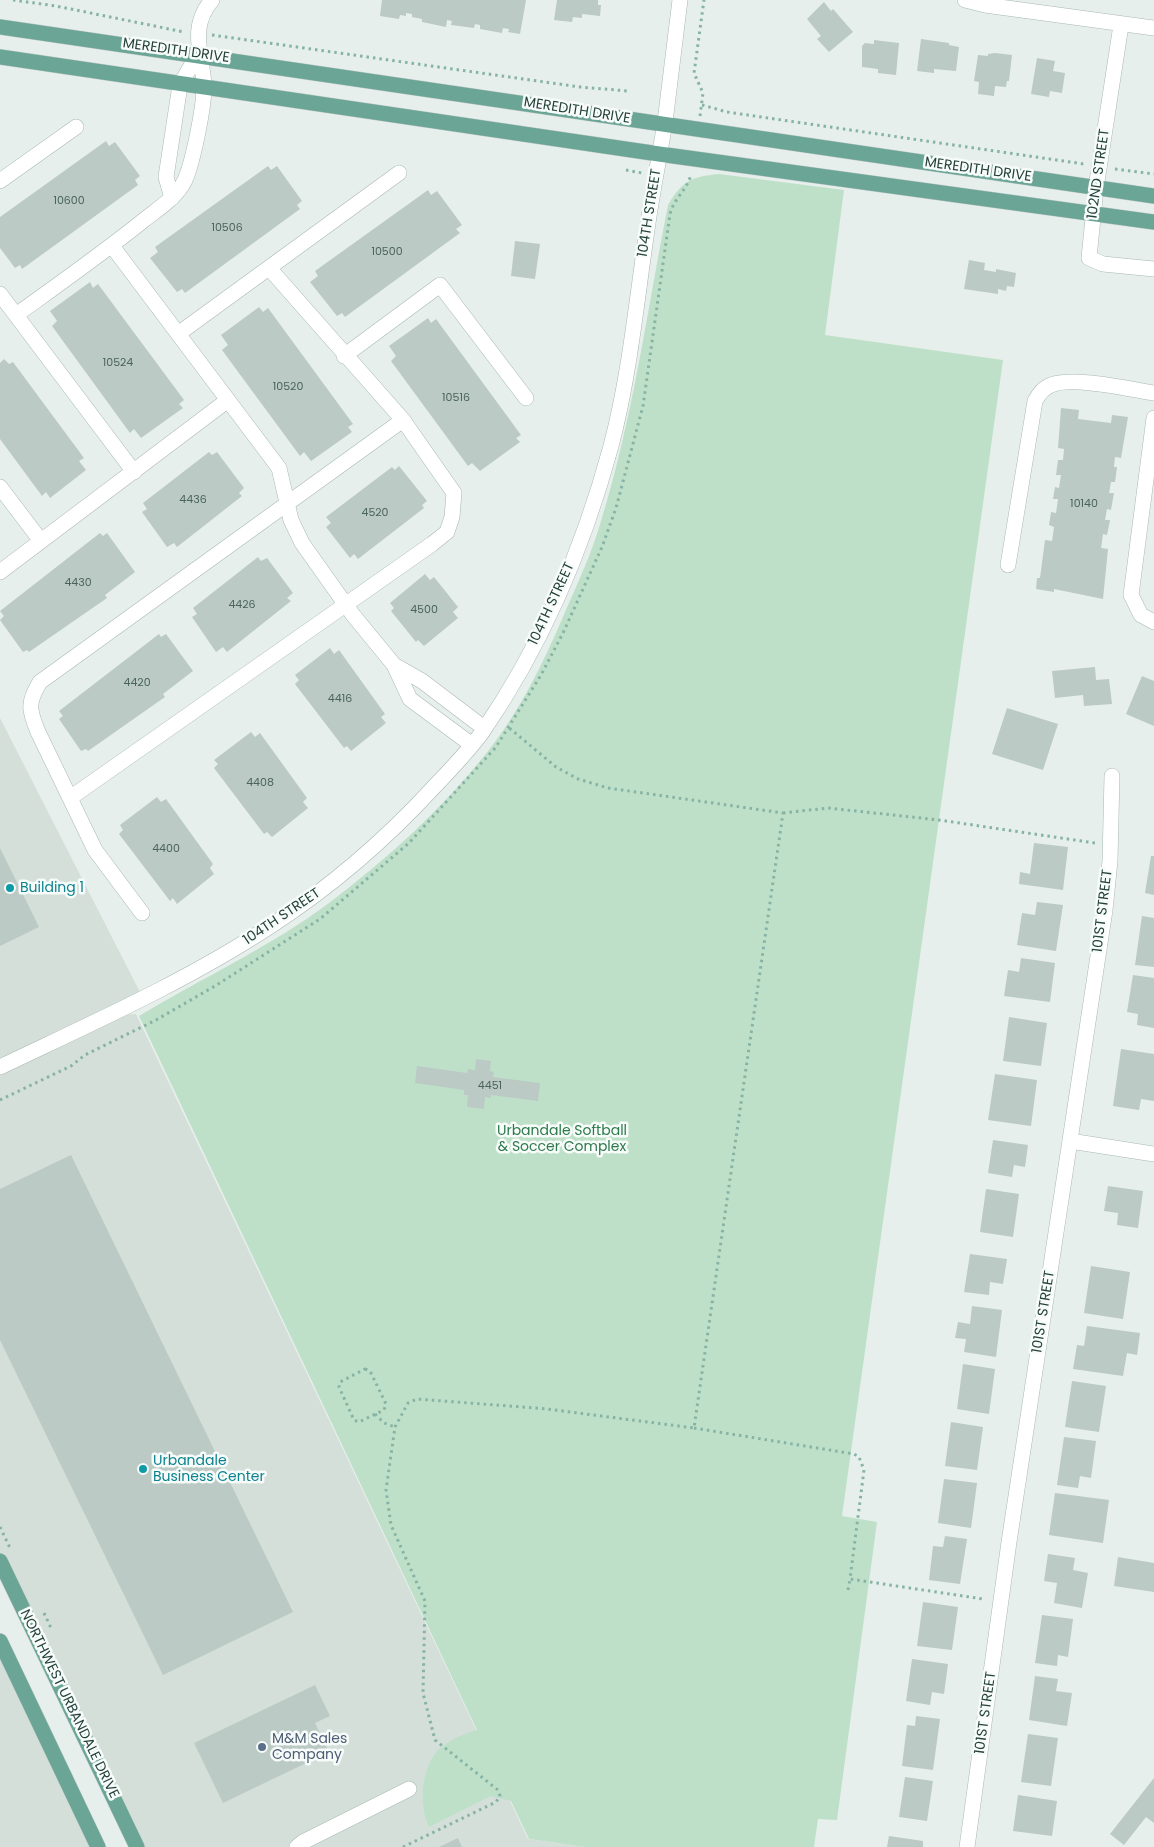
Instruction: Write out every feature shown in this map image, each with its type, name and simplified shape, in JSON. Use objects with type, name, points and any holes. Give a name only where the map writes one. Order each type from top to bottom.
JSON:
[{"type":"main road","name":"MEREDITH DRIVE","points":[[0,26],[1154,196]]},
{"type":"main road","name":"MEREDITH DRIVE","points":[[0,56],[180,85],[659,154],[1154,222]]},
{"type":"main road","name":"NORTHWEST URBANDALE DRIVE","points":[[0,1561],[137,1847]]},
{"type":"main road","points":[[0,1641],[98,1847]]},
{"type":"street","points":[[16,316],[112,246],[172,198],[184,182],[192,160],[204,88],[198,54],[199,24],[206,7],[212,0]]},
{"type":"street","name":"104TH STREET","points":[[0,1067],[108,1016],[224,955],[313,896],[359,861],[407,816],[472,745],[484,728],[540,635],[574,558],[612,442],[627,363],[664,124],[680,0]]},
{"type":"street","points":[[965,0],[985,5],[1120,25],[1154,28]]},
{"type":"street","name":"102ND STREET","points":[[1120,25],[1096,188],[1089,258],[1103,264],[1154,269]]},
{"type":"street","points":[[172,198],[166,177],[180,85],[198,54]]},
{"type":"street","points":[[0,181],[76,127]]},
{"type":"street","points":[[178,334],[399,173]]},
{"type":"street","points":[[112,246],[279,468],[291,520],[302,543],[345,603],[394,665],[410,699],[472,745]]},
{"type":"street","points":[[70,798],[447,532],[452,517],[454,493],[402,420],[376,388],[344,356],[269,268]]},
{"type":"street","points":[[344,356],[440,285],[526,398]]},
{"type":"street","points":[[0,294],[134,472]]},
{"type":"street","points":[[1008,565],[1034,401],[1041,391],[1048,386],[1067,381],[1154,393]]},
{"type":"street","points":[[0,572],[228,400]]},
{"type":"street","points":[[1154,418],[1131,595],[1141,615],[1154,622]]},
{"type":"street","points":[[142,913],[95,850],[31,715],[31,698],[40,682],[402,420]]},
{"type":"street","points":[[0,487],[41,541]]},
{"type":"street","points":[[394,665],[422,681],[484,728]]},
{"type":"street","name":"101ST STREET","points":[[967,1847],[1009,1542],[1105,910],[1110,845],[1112,776]]},
{"type":"street","points":[[1070,1141],[1154,1154]]},
{"type":"street","points":[[297,1847],[303,1842],[409,1788]]},
{"type":"path","points":[[13,0],[56,6],[198,35],[221,36],[580,87],[628,91]]},
{"type":"path","points":[[701,110],[703,93],[694,73],[704,0]]},
{"type":"path","points":[[702,105],[727,112],[1154,174]]},
{"type":"path","points":[[508,727],[556,766],[578,779],[608,788],[783,813],[828,808],[939,820],[1110,845]]},
{"type":"path","points":[[694,1428],[783,813]]},
{"type":"path","points":[[0,1100],[71,1066],[85,1055],[156,1020],[215,986]]},
{"type":"path","points":[[365,1369],[370,1371],[386,1404],[384,1410],[375,1414],[359,1422],[354,1420],[339,1387],[340,1382],[365,1369]]},
{"type":"path","points":[[403,1847],[496,1802],[500,1796],[498,1790],[435,1740],[423,1693],[425,1601],[391,1525],[386,1490],[395,1427],[408,1403],[417,1399],[547,1409],[694,1428],[854,1454],[859,1457],[864,1470],[848,1590]]},
{"type":"path","points":[[375,1414],[384,1423],[395,1427]]},
{"type":"path","points":[[850,1579],[983,1598]]},
{"type":"shaded area","points":[[0,718],[143,998],[109,1015],[136,1014],[528,1839],[585,1847],[137,1847],[0,1561]]},
{"type":"shaded area","points":[[0,1641],[98,1847],[0,1847]]},
{"type":"green space","name":"Urbandale Softball & Soccer Complex","points":[[719,174],[844,190],[825,335],[1003,360],[842,1516],[877,1522],[837,1820],[818,1819],[814,1847],[585,1847],[529,1839],[511,1801],[491,1796],[429,1827],[424,1809],[423,1790],[426,1772],[430,1763],[438,1750],[448,1742],[477,1730],[139,1016],[283,934],[350,887],[412,834],[450,796],[485,755],[509,722],[557,631],[597,533],[612,482],[631,404],[668,205],[678,190],[689,181]]},
{"type":"building","points":[[382,0],[526,0],[520,34],[508,32],[509,29],[503,28],[502,33],[480,29],[480,25],[475,24],[474,28],[451,25],[452,21],[447,20],[446,27],[422,22],[422,19],[412,17],[412,14],[406,13],[406,16],[400,15],[399,19],[380,16]]},
{"type":"building","points":[[557,0],[598,0],[598,5],[601,5],[600,16],[582,14],[582,18],[573,17],[572,22],[554,20]]},
{"type":"building","points":[[824,2],[831,11],[833,9],[853,32],[829,52],[817,39],[821,36],[807,19]]},
{"type":"building","points":[[921,39],[949,43],[949,45],[959,47],[956,71],[934,69],[934,73],[917,71]]},
{"type":"building","points":[[874,40],[899,43],[896,75],[878,73],[878,69],[862,67],[862,46],[865,43],[874,44]]},
{"type":"building","points":[[988,54],[1012,55],[1009,81],[1007,81],[1006,87],[995,86],[994,96],[978,94],[979,82],[974,81],[978,55],[988,56]]},
{"type":"building","points":[[1037,58],[1055,61],[1053,71],[1065,73],[1062,93],[1050,91],[1049,97],[1031,94]]},
{"type":"building","points":[[106,141],[109,146],[115,142],[140,176],[135,180],[138,185],[22,269],[20,265],[15,268],[0,248],[0,217]]},
{"type":"building","points":[[268,166],[271,170],[277,166],[302,201],[297,205],[300,209],[185,293],[182,289],[177,292],[150,258],[158,252],[155,247]]},
{"type":"building","points":[[428,190],[431,195],[437,191],[462,225],[456,229],[460,233],[345,317],[342,313],[337,316],[310,282],[318,276],[315,271]]},
{"type":"building","points":[[515,241],[540,244],[535,279],[511,276]]},
{"type":"building","points":[[969,260],[985,263],[984,270],[996,272],[996,269],[1016,273],[1014,287],[1007,286],[1006,291],[998,289],[998,294],[964,289]]},
{"type":"building","points":[[90,282],[93,288],[98,284],[184,400],[179,404],[183,408],[141,438],[134,429],[130,433],[52,326],[57,321],[50,311]]},
{"type":"building","points":[[259,307],[263,312],[268,308],[353,424],[348,427],[352,432],[311,461],[304,452],[300,456],[222,350],[228,345],[221,335]]},
{"type":"building","points":[[428,318],[431,323],[436,319],[521,435],[516,438],[520,442],[480,471],[472,463],[468,466],[391,361],[396,356],[389,346]]},
{"type":"building","points":[[4,359],[9,364],[13,362],[84,458],[79,461],[86,470],[50,498],[46,492],[42,496],[0,439],[0,363]]},
{"type":"building","points":[[1061,408],[1079,410],[1078,419],[1111,423],[1112,415],[1128,417],[1121,458],[1115,457],[1114,467],[1117,467],[1115,482],[1111,482],[1109,493],[1114,493],[1111,510],[1107,509],[1105,520],[1110,520],[1107,535],[1103,534],[1101,548],[1108,549],[1103,599],[1054,589],[1054,592],[1036,589],[1037,578],[1040,578],[1045,540],[1052,541],[1054,527],[1049,525],[1051,512],[1056,513],[1058,499],[1053,499],[1055,487],[1059,488],[1061,475],[1056,475],[1058,460],[1063,460],[1064,449],[1058,448]]},
{"type":"building","points":[[209,452],[212,455],[217,452],[244,488],[239,493],[242,496],[177,547],[174,543],[167,547],[142,512],[147,509],[143,503]]},
{"type":"building","points":[[399,466],[427,501],[422,505],[424,508],[358,559],[354,554],[350,558],[326,527],[331,523],[326,517],[392,467],[395,470]]},
{"type":"building","points":[[100,533],[103,536],[107,533],[135,572],[105,595],[107,598],[29,652],[27,650],[23,652],[0,620],[4,616],[0,611]]},
{"type":"building","points":[[258,557],[261,561],[267,558],[293,593],[287,598],[291,601],[227,652],[223,647],[216,652],[192,617],[197,614],[193,608]]},
{"type":"building","points":[[425,574],[430,580],[434,577],[458,607],[453,612],[458,618],[424,646],[418,640],[416,642],[391,611],[394,608],[390,603]]},
{"type":"building","points":[[159,634],[161,637],[166,634],[193,671],[163,694],[165,697],[88,751],[86,749],[81,751],[59,719],[63,716],[59,711]]},
{"type":"building","points":[[330,648],[334,654],[339,650],[385,714],[381,717],[386,723],[351,751],[347,746],[344,748],[295,684],[299,680],[295,675]]},
{"type":"building","points":[[1095,667],[1096,680],[1109,679],[1112,704],[1084,706],[1083,695],[1055,698],[1052,671]]},
{"type":"building","points":[[1142,676],[1154,681],[1154,726],[1126,714]]},
{"type":"building","points":[[1007,708],[1058,724],[1043,770],[992,754]]},
{"type":"building","points":[[251,732],[255,737],[260,733],[307,798],[303,802],[308,808],[272,837],[267,832],[264,834],[214,768],[218,764],[214,760]]},
{"type":"building","points":[[157,797],[161,802],[166,799],[213,864],[210,868],[214,874],[177,904],[173,898],[170,901],[119,834],[123,830],[120,825]]},
{"type":"building","points":[[1034,843],[1068,847],[1063,890],[1019,884],[1020,872],[1030,874]]},
{"type":"building","name":"Building 1","points":[[0,848],[39,927],[0,946]]},
{"type":"building","points":[[1151,856],[1154,856],[1154,895],[1145,893]]},
{"type":"building","points":[[1037,902],[1063,905],[1056,951],[1017,945],[1022,913],[1035,915]]},
{"type":"building","points":[[1142,916],[1154,918],[1154,967],[1135,965]]},
{"type":"building","points":[[1021,958],[1055,963],[1050,1002],[1004,996],[1008,970],[1019,972]]},
{"type":"building","points":[[1133,975],[1154,978],[1154,1028],[1137,1025],[1138,1014],[1127,1012]]},
{"type":"building","points":[[1009,1017],[1047,1023],[1041,1066],[1003,1061]]},
{"type":"building","points":[[1121,1049],[1154,1054],[1154,1101],[1141,1099],[1139,1110],[1113,1106]]},
{"type":"building","points":[[476,1059],[491,1061],[490,1071],[494,1072],[493,1077],[540,1083],[538,1101],[491,1095],[491,1098],[485,1097],[484,1109],[467,1107],[468,1095],[464,1095],[464,1090],[415,1083],[417,1066],[467,1073],[468,1069],[475,1070]]},
{"type":"building","points":[[995,1074],[1037,1080],[1031,1126],[988,1120]]},
{"type":"building","points":[[993,1140],[1028,1145],[1025,1167],[1014,1165],[1012,1177],[988,1173]]},
{"type":"building","name":"Urbandale Business Center","points":[[71,1155],[293,1612],[163,1675],[0,1340],[0,1189]]},
{"type":"building","points":[[1108,1186],[1143,1191],[1138,1228],[1117,1225],[1118,1213],[1104,1211]]},
{"type":"building","points":[[986,1189],[1019,1194],[1013,1237],[980,1232]]},
{"type":"building","points":[[970,1254],[1007,1259],[1003,1284],[990,1282],[989,1295],[964,1292]]},
{"type":"building","points":[[1091,1266],[1130,1272],[1123,1319],[1084,1313]]},
{"type":"building","points":[[972,1306],[1002,1310],[996,1357],[964,1352],[966,1339],[955,1338],[958,1322],[970,1324]]},
{"type":"building","points":[[1087,1326],[1140,1333],[1137,1355],[1127,1353],[1123,1376],[1073,1369],[1077,1345],[1084,1346]]},
{"type":"building","points":[[963,1364],[995,1369],[989,1414],[957,1409]]},
{"type":"building","points":[[1072,1381],[1106,1386],[1099,1432],[1065,1427]]},
{"type":"building","points":[[951,1422],[983,1427],[977,1470],[945,1466]]},
{"type":"building","points":[[1064,1437],[1096,1441],[1091,1478],[1080,1476],[1078,1488],[1057,1485]]},
{"type":"building","points":[[944,1479],[977,1483],[971,1528],[938,1523]]},
{"type":"building","points":[[1055,1493],[1109,1500],[1103,1543],[1049,1535]]},
{"type":"building","points":[[945,1536],[967,1539],[960,1584],[929,1580],[933,1546],[943,1547]]},
{"type":"building","points":[[1048,1554],[1075,1558],[1073,1570],[1088,1573],[1082,1608],[1054,1603],[1057,1583],[1044,1581]]},
{"type":"building","points":[[1118,1557],[1154,1563],[1154,1592],[1114,1586]]},
{"type":"building","points":[[923,1602],[958,1607],[952,1650],[917,1646]]},
{"type":"building","points":[[1042,1615],[1073,1619],[1068,1657],[1058,1655],[1057,1666],[1035,1663]]},
{"type":"building","points":[[912,1659],[948,1664],[944,1694],[932,1692],[930,1705],[906,1701]]},
{"type":"building","points":[[1035,1676],[1058,1679],[1056,1691],[1072,1693],[1067,1726],[1029,1720]]},
{"type":"building","name":"M&M Sales Company","points":[[315,1685],[330,1716],[315,1723],[329,1752],[223,1803],[194,1743]]},
{"type":"building","points":[[916,1716],[940,1719],[933,1770],[902,1766],[907,1725],[915,1726]]},
{"type":"building","points":[[1028,1734],[1058,1738],[1051,1786],[1021,1782]]},
{"type":"building","points":[[905,1777],[933,1781],[927,1821],[899,1817]]},
{"type":"building","points":[[1154,1778],[1154,1823],[1146,1817],[1124,1845],[1110,1834]]},
{"type":"building","points":[[1018,1795],[1057,1801],[1052,1836],[1013,1831]]},
{"type":"building","points":[[889,1836],[923,1841],[923,1847],[887,1847]]},
{"type":"building","points":[[458,1838],[462,1847],[439,1847]]},
{"type":"place","name":"Building 1","points":[[10,888]]},
{"type":"place","name":"Urbandale Business Center","points":[[143,1469]]},
{"type":"place","name":"M&M Sales Company","points":[[262,1747]]}]
